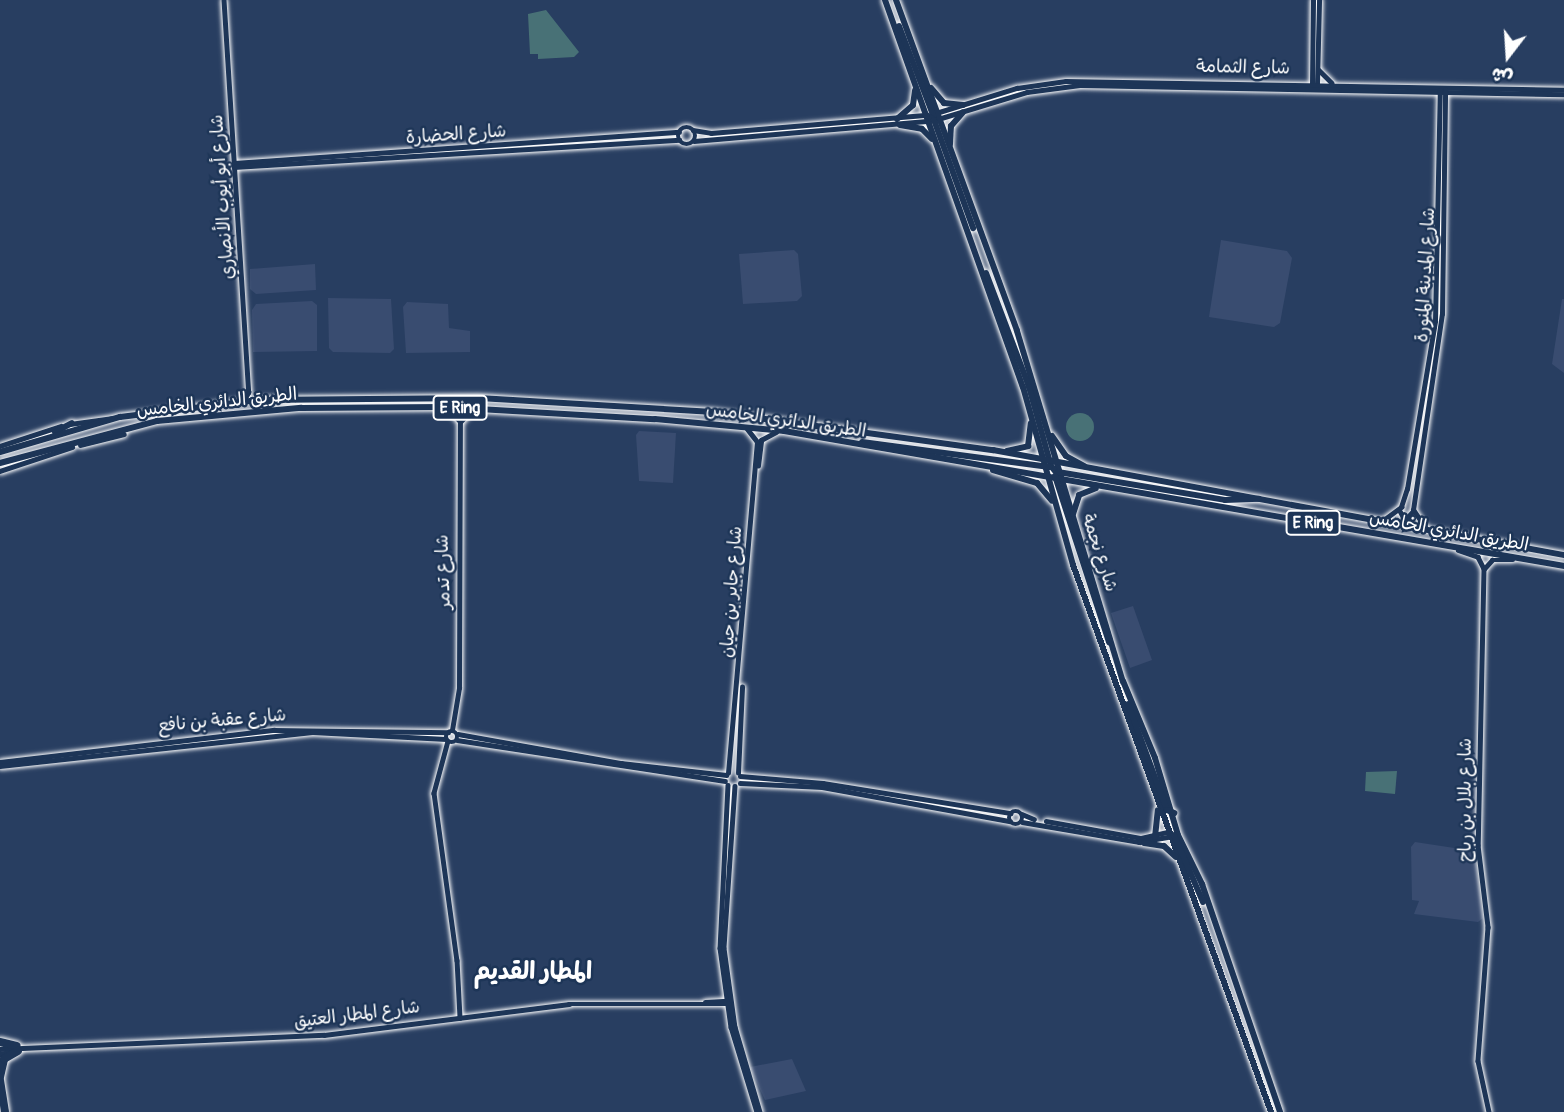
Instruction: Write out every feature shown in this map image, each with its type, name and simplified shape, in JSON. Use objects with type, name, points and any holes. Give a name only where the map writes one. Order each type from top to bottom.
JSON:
[{"type":"highway","points":[[0,1042],[17,1049]]},
{"type":"highway","points":[[2,1111],[0,1079],[4,1059],[17,1049]]},
{"type":"main road","name":"شارع نجمة","points":[[886,0],[915,85],[951,153],[988,256],[1047,429],[1057,509],[1157,802],[1172,834],[1176,856],[1271,1112]]},
{"type":"main road","points":[[886,0],[988,256]]},
{"type":"main road","name":"شارع نجمة","points":[[896,0],[926,80],[936,144],[1031,414],[1073,519],[1114,655],[1174,813],[1172,834]]},
{"type":"main road","points":[[926,80],[941,101],[963,109],[951,126],[951,153]]},
{"type":"main road","points":[[915,85],[913,105],[899,122],[922,129],[936,144]]},
{"type":"main road","points":[[976,257],[993,286],[1025,374],[1052,470],[1114,655]]},
{"type":"main road","name":"الطريق الدائري الخامس","points":[[0,452],[114,418],[258,400],[479,398],[714,412],[993,450],[1101,487],[1564,566]]},
{"type":"main road","name":"الطريق الدائري الخامس","points":[[0,463],[157,421],[326,407],[444,407],[737,425],[985,466],[1099,471],[1268,498],[1374,522],[1564,555]]},
{"type":"main road","points":[[993,450],[1028,446],[1031,414]]},
{"type":"main road","points":[[44,438],[72,423]]},
{"type":"main road","points":[[1047,429],[1066,456],[1099,471]]},
{"type":"main road","points":[[846,442],[877,443],[1225,500],[1268,498]]},
{"type":"main road","points":[[985,466],[1037,483],[1057,509]]},
{"type":"main road","points":[[1073,519],[1079,495],[1101,487]]},
{"type":"main road","points":[[1116,684],[1167,810],[1174,813]]},
{"type":"main road","points":[[1155,837],[1157,802]]},
{"type":"main road","name":"شارع نجمة","points":[[1172,834],[1189,851],[1280,1112]]},
{"type":"main road","points":[[1172,834],[1195,881]]},
{"type":"main road","points":[[1144,843],[1164,846],[1176,856],[1182,853],[1227,958]]},
{"type":"street","name":"شارع أبو أيوب الأنصاري","points":[[224,0],[249,392]]},
{"type":"street","points":[[1313,0],[1315,68],[1333,83]]},
{"type":"street","points":[[1314,86],[1319,0]]},
{"type":"street","points":[[1297,83],[1315,68]]},
{"type":"street","name":"شارع الثمامة","points":[[963,109],[1017,88],[1066,81],[1297,83],[1314,86],[1333,83],[1456,91],[1564,92]]},
{"type":"street","name":"شارع الثمامة","points":[[932,117],[1018,94],[1066,85],[1314,86],[1427,91],[1500,86],[1564,92]]},
{"type":"street","name":"شارع المدينة المنورة","points":[[1401,507],[1436,314],[1444,89]]},
{"type":"street","points":[[1427,91],[1442,103],[1456,91]]},
{"type":"street","name":"شارع المدينة المنورة","points":[[1413,510],[1442,314],[1442,103]]},
{"type":"street","points":[[899,122],[711,132],[685,127],[678,132],[679,141],[686,145],[694,141],[899,122],[932,117]]},
{"type":"street","points":[[693,130],[694,141]]},
{"type":"street","name":"شارع الحضارة","points":[[234,165],[678,132]]},
{"type":"street","name":"شارع الحضارة","points":[[234,165],[679,141]]},
{"type":"street","points":[[243,401],[249,392],[258,400]]},
{"type":"street","points":[[444,407],[455,412],[460,422],[474,409]]},
{"type":"street","name":"الطريق الدائري الخامس","points":[[0,446],[72,423],[114,418]]},
{"type":"street","name":"شارع تدمر","points":[[460,422],[457,548],[461,629],[455,721],[434,793],[457,960],[460,1017]]},
{"type":"street","name":"شارع جابر بن حيان","points":[[737,425],[754,433],[757,442],[727,778],[720,925],[724,986],[749,1083]]},
{"type":"street","name":"شارع جابر بن حيان","points":[[759,1112],[729,1018],[724,925],[739,775],[760,442],[765,435],[784,431]]},
{"type":"street","name":"الطريق الدائري الخامس","points":[[0,471],[124,434]]},
{"type":"street","points":[[1401,507],[1400,517],[1405,520],[1413,510],[1422,526],[1440,534]]},
{"type":"street","points":[[1374,522],[1391,518],[1401,507]]},
{"type":"street","points":[[1449,547],[1478,557],[1483,569],[1494,560],[1527,560]]},
{"type":"street","name":"شارع بلال بن رباح","points":[[1483,569],[1478,845],[1488,927],[1478,1061],[1489,1112]]},
{"type":"street","name":"شارع عقبة بن نافع","points":[[0,764],[312,732],[452,736],[621,764],[727,778]]},
{"type":"street","points":[[727,778],[739,775],[823,783],[1022,814],[1127,836],[1155,837],[1172,834]]},
{"type":"street","points":[[727,778],[738,785],[822,787],[1010,821],[1017,825],[1022,822],[1144,843],[1172,834]]},
{"type":"street","points":[[1010,821],[1012,813]]},
{"type":"street","points":[[1022,814],[1022,822]]},
{"type":"street","points":[[724,986],[714,1003],[729,1018]]},
{"type":"street","name":"شارع المطار العتيق","points":[[0,1052],[27,1047],[312,1036],[582,1003],[728,1002]]},
{"type":"shaded area","points":[[1221,240],[1287,251],[1292,258],[1280,323],[1274,327],[1209,317]]},
{"type":"shaded area","points":[[794,250],[798,254],[802,296],[797,301],[743,304],[739,254]]},
{"type":"shaded area","points":[[315,264],[316,290],[256,294],[250,289],[250,269]]},
{"type":"shaded area","points":[[328,298],[391,299],[394,349],[390,353],[333,352],[329,348]]},
{"type":"shaded area","points":[[1564,299],[1564,373],[1552,364]]},
{"type":"shaded area","points":[[312,301],[317,305],[317,351],[253,352],[252,310],[256,304]]},
{"type":"shaded area","points":[[407,302],[448,304],[449,328],[470,331],[470,352],[406,353],[403,307]]},
{"type":"shaded area","points":[[639,431],[676,433],[673,483],[639,481],[636,435]]},
{"type":"shaded area","points":[[1133,606],[1152,660],[1130,668],[1111,613]]},
{"type":"shaded area","points":[[1415,842],[1474,851],[1483,918],[1478,922],[1414,914],[1419,901],[1412,900],[1411,847]]},
{"type":"shaded area","points":[[792,1059],[806,1091],[765,1100],[750,1067]]},
{"type":"green space","points":[[546,10],[579,52],[574,57],[538,59],[538,54],[530,54],[528,14]]},
{"type":"green space","points":[[1080,413],[1090,417],[1094,427],[1090,437],[1080,441],[1070,437],[1066,427],[1070,417]]},
{"type":"green space","points":[[1397,771],[1395,794],[1365,791],[1366,772]]},
{"type":"district","name":"المطار القديم","points":[[533,972]]}]
